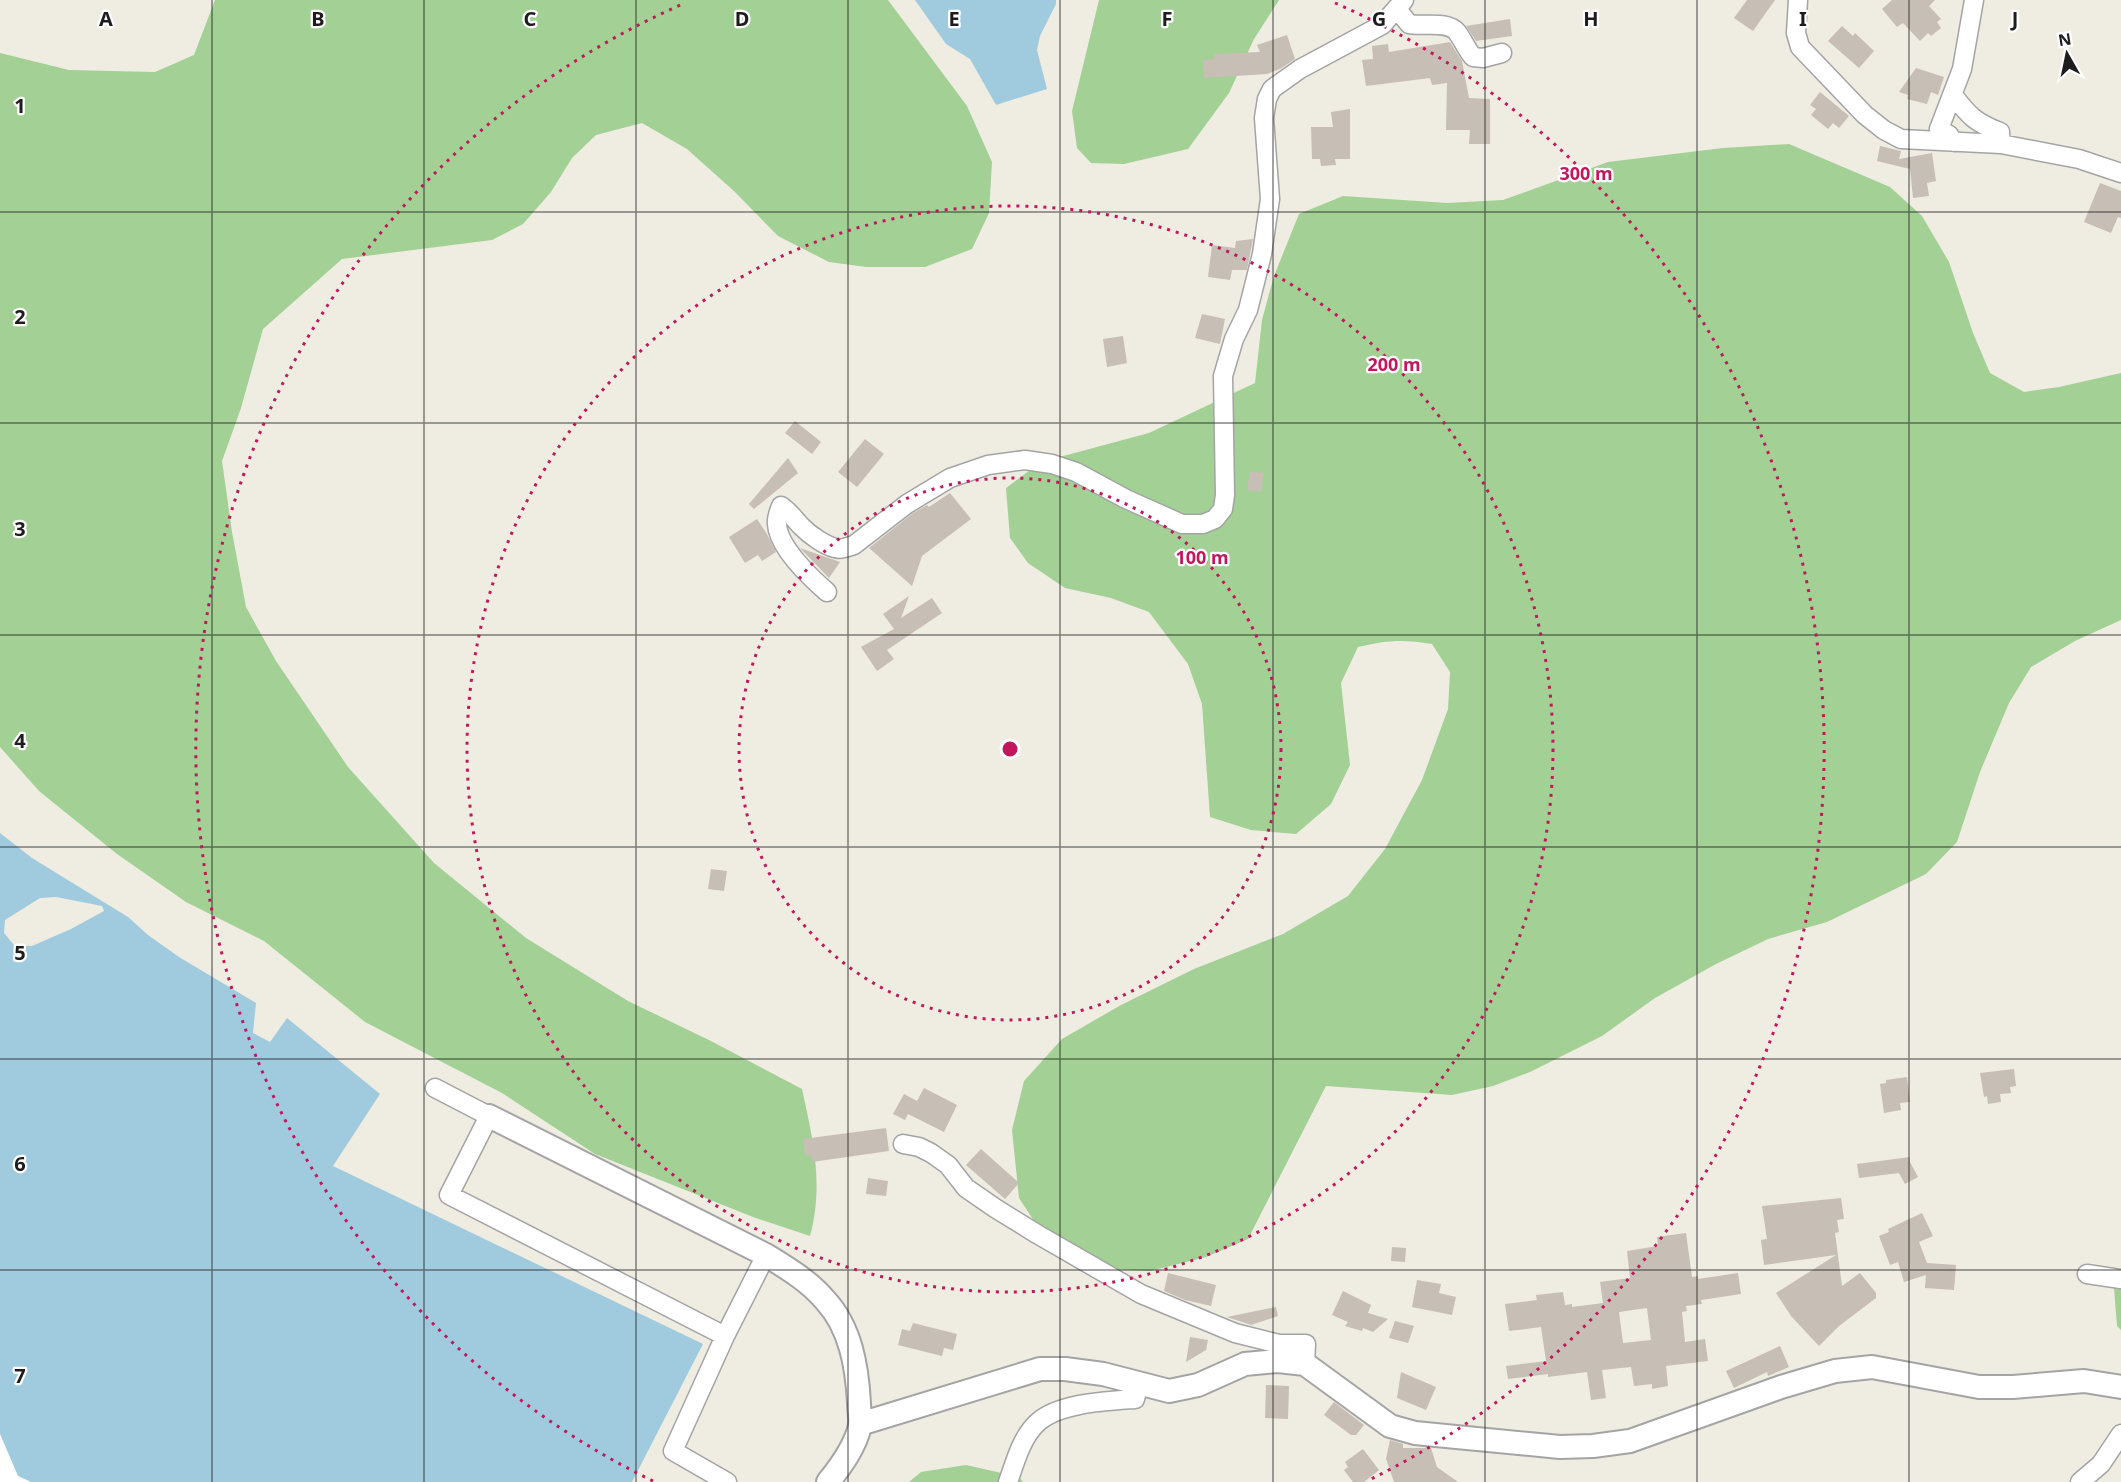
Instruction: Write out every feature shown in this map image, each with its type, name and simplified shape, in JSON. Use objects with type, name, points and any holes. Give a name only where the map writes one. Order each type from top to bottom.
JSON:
[{"type":"street","points":[[1798,0],[1796,33],[1800,47],[1865,115],[1884,130],[1901,139],[2001,144],[2079,159],[2121,173]]},
{"type":"street","points":[[1954,142],[1949,135],[1939,129],[1962,69],[1974,0]]},
{"type":"street","points":[[827,592],[795,558],[779,534],[777,520],[781,506],[819,540],[835,548],[845,548],[854,545],[907,504],[950,478],[988,465],[1025,460],[1053,464],[1076,472],[1126,499],[1182,524],[1203,524],[1215,519],[1223,508],[1225,495],[1223,376],[1233,339],[1248,310],[1262,254],[1270,199],[1264,118],[1267,99],[1272,89],[1300,69],[1382,25],[1401,4],[1409,24],[1452,28],[1473,57],[1483,58],[1502,53]]},
{"type":"street","points":[[1953,95],[1979,124],[2000,132],[2001,144]]},
{"type":"street","points":[[435,1088],[766,1255],[791,1270],[815,1290],[838,1316],[855,1360],[860,1424],[841,1465],[828,1482]]},
{"type":"street","points":[[489,1116],[449,1195],[725,1336]]},
{"type":"street","points":[[903,1144],[919,1147],[931,1153],[948,1165],[966,1188],[994,1208],[1141,1294],[1235,1333],[1279,1344],[1306,1344],[1305,1364]]},
{"type":"street","points":[[727,1482],[673,1450],[725,1336],[766,1255]]},
{"type":"street","points":[[2087,1274],[2121,1280]]},
{"type":"street","points":[[860,1424],[1040,1369],[1065,1369],[1103,1374],[1169,1391],[1198,1385],[1245,1365],[1278,1360],[1305,1364],[1390,1426],[1415,1433],[1560,1447],[1593,1446],[1630,1441],[1792,1384],[1835,1371],[1872,1367],[1979,1387],[2013,1388],[2084,1381],[2121,1387]]},
{"type":"street","points":[[1008,1482],[1020,1450],[1036,1424],[1053,1413],[1092,1402],[1135,1399],[1139,1384]]},
{"type":"street","points":[[2080,1482],[2101,1464],[2121,1434]]},
{"type":"green space","points":[[215,0],[888,0],[967,106],[992,162],[989,213],[972,249],[925,267],[866,267],[829,262],[778,236],[735,192],[687,149],[642,123],[596,135],[572,158],[551,192],[523,224],[492,240],[342,259],[263,329],[241,408],[222,461],[246,607],[276,661],[348,767],[434,863],[526,938],[628,1001],[802,1089],[813,1144],[817,1180],[810,1236],[753,1217],[595,1154],[502,1093],[365,1022],[264,941],[186,902],[117,854],[39,791],[0,747],[0,53],[69,70],[155,72],[194,55]]},
{"type":"green space","points":[[1099,0],[1279,0],[1254,39],[1229,93],[1188,149],[1124,164],[1091,163],[1077,148],[1072,111]]},
{"type":"green space","points":[[1789,144],[1890,187],[1922,216],[1949,262],[1973,333],[1990,373],[2024,392],[2059,387],[2121,373],[2121,620],[2075,641],[2031,667],[2009,703],[1980,772],[1957,842],[1926,874],[1827,922],[1768,939],[1716,964],[1655,998],[1602,1036],[1530,1072],[1493,1086],[1452,1095],[1326,1086],[1248,1239],[1206,1257],[1150,1271],[1094,1268],[1049,1244],[1019,1198],[1012,1130],[1024,1081],[1062,1039],[1121,1005],[1194,969],[1283,934],[1348,896],[1385,849],[1422,780],[1448,709],[1450,672],[1432,644],[1395,641],[1358,647],[1341,683],[1350,765],[1331,804],[1296,834],[1251,830],[1210,817],[1202,704],[1188,664],[1149,612],[1111,598],[1065,588],[1028,563],[1010,538],[1006,488],[1041,462],[1149,433],[1255,383],[1262,320],[1274,276],[1299,214],[1343,196],[1447,203],[1503,200],[1608,162],[1723,148]]},
{"type":"green space","points":[[2121,1272],[2121,1330],[2117,1326],[2114,1288]]},
{"type":"green space","points":[[966,1465],[1019,1477],[1023,1482],[909,1482],[921,1472]]},
{"type":"water","points":[[915,0],[1056,0],[1040,36],[1037,50],[1047,89],[996,105],[970,59],[946,44]]},
{"type":"water","points":[[0,833],[32,858],[128,917],[148,935],[179,957],[256,1003],[253,1033],[270,1042],[287,1018],[380,1094],[333,1166],[703,1344],[632,1482],[0,1482]],"holes":[[[56,897],[102,906],[104,911],[32,946],[14,945],[4,933],[5,920],[40,898]]]},
{"type":"pier","points":[[0,1434],[18,1476],[31,1482],[0,1482]]},
{"type":"building","points":[[1747,0],[1775,0],[1753,31],[1734,18]]},
{"type":"building","points":[[1892,0],[1935,0],[1929,6],[1941,19],[1937,22],[1941,28],[1931,36],[1928,33],[1920,41],[1903,23],[1897,27],[1882,9]]},
{"type":"building","points":[[1510,19],[1512,36],[1476,41],[1466,26]]},
{"type":"building","points":[[1842,26],[1853,36],[1855,33],[1874,51],[1859,68],[1828,41]]},
{"type":"building","points":[[1287,35],[1295,59],[1280,69],[1267,74],[1204,78],[1203,60],[1214,59],[1214,54],[1260,52],[1257,45]]},
{"type":"building","points":[[1450,42],[1462,61],[1469,98],[1490,99],[1490,144],[1469,144],[1470,130],[1446,130],[1447,83],[1432,85],[1430,78],[1366,86],[1362,60],[1373,59],[1372,46],[1388,44],[1389,52]]},
{"type":"building","points":[[1916,68],[1944,77],[1938,95],[1931,92],[1927,104],[1907,99],[1908,95],[1899,92]]},
{"type":"building","points":[[1820,92],[1849,116],[1839,128],[1833,123],[1828,129],[1811,115],[1816,109],[1810,105]]},
{"type":"building","points":[[1350,109],[1350,159],[1335,159],[1336,165],[1321,166],[1320,159],[1312,159],[1311,127],[1333,127],[1331,112]]},
{"type":"building","points":[[1880,146],[1901,151],[1899,159],[1932,153],[1936,181],[1927,183],[1929,196],[1913,198],[1910,169],[1877,161]]},
{"type":"building","points":[[2100,183],[2121,191],[2121,218],[2118,217],[2111,233],[2084,222]]},
{"type":"building","points":[[1253,239],[1247,270],[1232,270],[1230,280],[1208,277],[1212,245],[1235,248],[1236,241]]},
{"type":"building","points":[[1202,314],[1225,319],[1220,344],[1195,338]]},
{"type":"building","points":[[1123,336],[1127,363],[1107,367],[1103,339]]},
{"type":"building","points":[[795,421],[821,442],[812,454],[785,433]]},
{"type":"building","points":[[865,439],[884,454],[857,487],[838,472]]},
{"type":"building","points":[[788,458],[798,473],[754,509],[749,504]]},
{"type":"building","points":[[1250,471],[1264,473],[1261,492],[1247,490]]},
{"type":"building","points":[[950,493],[971,519],[922,556],[912,586],[869,548],[913,513],[927,505],[929,507]]},
{"type":"building","points":[[757,519],[776,552],[762,561],[758,555],[745,563],[729,537]]},
{"type":"building","points":[[800,548],[840,562],[829,578]]},
{"type":"building","points":[[909,596],[901,618],[932,598],[942,613],[887,650],[894,659],[877,671],[861,647],[894,629],[883,614]]},
{"type":"building","points":[[711,869],[727,871],[724,891],[708,889]]},
{"type":"building","points":[[2014,1069],[2016,1086],[2010,1087],[2011,1093],[2000,1094],[2001,1102],[1988,1104],[1987,1096],[1984,1097],[1980,1073]]},
{"type":"building","points":[[1907,1077],[1910,1102],[1900,1103],[1901,1110],[1884,1113],[1880,1084],[1886,1083],[1886,1080]]},
{"type":"building","points":[[924,1088],[957,1105],[944,1132],[908,1114],[905,1120],[893,1114],[904,1094],[917,1101]]},
{"type":"building","points":[[886,1128],[889,1151],[812,1162],[811,1155],[805,1156],[803,1139]]},
{"type":"building","points":[[981,1149],[1019,1183],[1005,1199],[966,1165]]},
{"type":"building","points":[[1910,1157],[1910,1162],[1918,1177],[1905,1184],[1899,1173],[1859,1178],[1857,1164]]},
{"type":"building","points":[[868,1178],[888,1181],[886,1196],[866,1194]]},
{"type":"building","points":[[1841,1198],[1844,1219],[1837,1220],[1839,1232],[1835,1233],[1842,1286],[1860,1273],[1876,1293],[1876,1298],[1839,1326],[1819,1346],[1791,1316],[1776,1293],[1836,1255],[1764,1265],[1761,1240],[1767,1239],[1762,1206]]},
{"type":"building","points":[[1922,1213],[1933,1236],[1919,1242],[1927,1263],[1956,1265],[1954,1290],[1925,1288],[1926,1275],[1904,1282],[1898,1262],[1890,1265],[1879,1236],[1889,1232],[1888,1229]]},
{"type":"building","points":[[1686,1233],[1692,1277],[1698,1276],[1698,1279],[1738,1273],[1741,1294],[1701,1300],[1702,1304],[1686,1306],[1687,1311],[1682,1312],[1685,1342],[1705,1339],[1708,1361],[1666,1366],[1668,1386],[1652,1389],[1652,1384],[1634,1386],[1631,1367],[1602,1370],[1606,1398],[1591,1400],[1587,1372],[1508,1379],[1506,1366],[1546,1361],[1541,1327],[1509,1331],[1505,1304],[1537,1300],[1536,1295],[1563,1292],[1565,1305],[1572,1304],[1572,1307],[1603,1303],[1600,1282],[1630,1278],[1627,1251],[1658,1246],[1657,1237]],"holes":[[[1647,1308],[1651,1340],[1623,1343],[1619,1312]]]},
{"type":"building","points":[[1392,1247],[1406,1248],[1405,1262],[1391,1261]]},
{"type":"building","points":[[1168,1273],[1216,1285],[1211,1306],[1185,1300],[1164,1291]]},
{"type":"building","points":[[1417,1280],[1441,1284],[1439,1293],[1456,1297],[1452,1315],[1412,1307]]},
{"type":"building","points":[[1343,1291],[1371,1305],[1368,1313],[1388,1319],[1373,1332],[1363,1328],[1362,1331],[1345,1326],[1348,1322],[1332,1315]]},
{"type":"building","points":[[1276,1307],[1278,1316],[1251,1325],[1227,1317]]},
{"type":"building","points":[[1395,1321],[1414,1326],[1408,1343],[1389,1338]]},
{"type":"building","points":[[913,1323],[957,1334],[953,1350],[944,1348],[942,1356],[898,1345],[902,1329],[910,1331]]},
{"type":"building","points":[[1190,1337],[1208,1340],[1206,1350],[1186,1362]]},
{"type":"building","points":[[1780,1346],[1789,1367],[1768,1376],[1767,1372],[1734,1388],[1726,1371]]},
{"type":"building","points":[[1401,1372],[1436,1387],[1426,1410],[1397,1398]]},
{"type":"building","points":[[1266,1385],[1289,1386],[1288,1419],[1265,1418]]},
{"type":"building","points":[[1334,1402],[1364,1425],[1356,1435],[1351,1435],[1324,1415]]},
{"type":"building","points":[[1390,1440],[1403,1444],[1403,1448],[1431,1448],[1437,1467],[1458,1482],[1394,1482],[1386,1459]]},
{"type":"building","points":[[1363,1449],[1379,1470],[1364,1482],[1353,1482],[1344,1470],[1348,1467],[1345,1462]]}]
